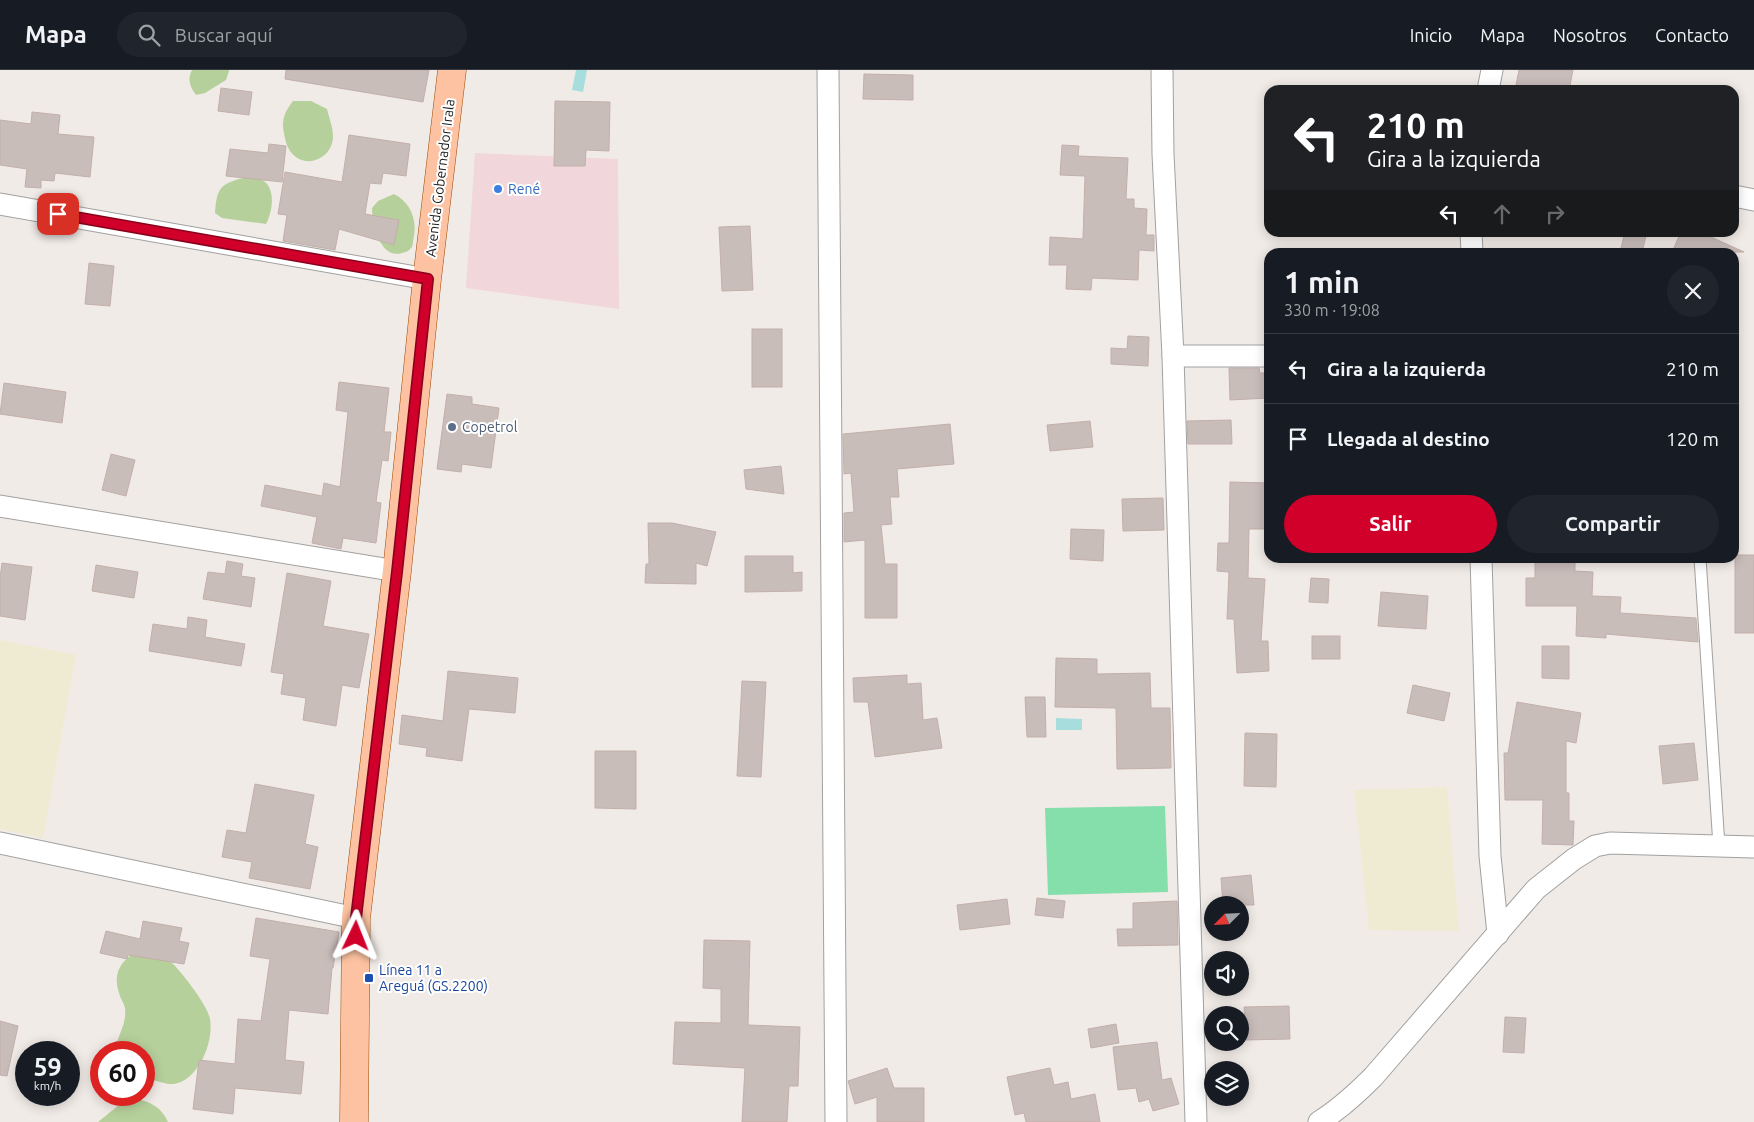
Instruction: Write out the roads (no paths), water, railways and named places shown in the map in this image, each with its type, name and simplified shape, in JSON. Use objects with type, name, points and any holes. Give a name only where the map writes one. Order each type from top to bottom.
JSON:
[{"type":"main road","name":"Avenida Gobernador Irala","points":[[354,1122],[356,918],[397,572],[452,70]]},
{"type":"street","points":[[828,70],[836,1122]]},
{"type":"street","points":[[1162,70],[1163,154],[1173,356],[1196,1122]]},
{"type":"street","points":[[1489,85],[1492,70]]},
{"type":"street","points":[[1739,197],[1754,200]]},
{"type":"street","points":[[0,204],[428,279]]},
{"type":"street","points":[[1173,356],[1264,356]]},
{"type":"street","points":[[0,506],[397,572]]},
{"type":"street","points":[[1481,563],[1490,856],[1498,934]]},
{"type":"street","points":[[0,843],[356,918]]},
{"type":"street","points":[[1319,1122],[1352,1097],[1373,1077],[1536,889],[1574,859],[1595,846],[1610,843],[1754,847]]},
{"type":"lane","points":[[1700,563],[1719,846]]},
{"type":"water","points":[[576,70],[587,70],[583,92],[572,90]]},
{"type":"water","points":[[1056,718],[1082,719],[1082,730],[1056,730]]},
{"type":"place","name":"René","points":[[498,189]]},
{"type":"place","name":"Copetrol","points":[[452,427]]},
{"type":"place","name":"Línea 11 a Areguá (GS.2200)","points":[[369,978]]}]
